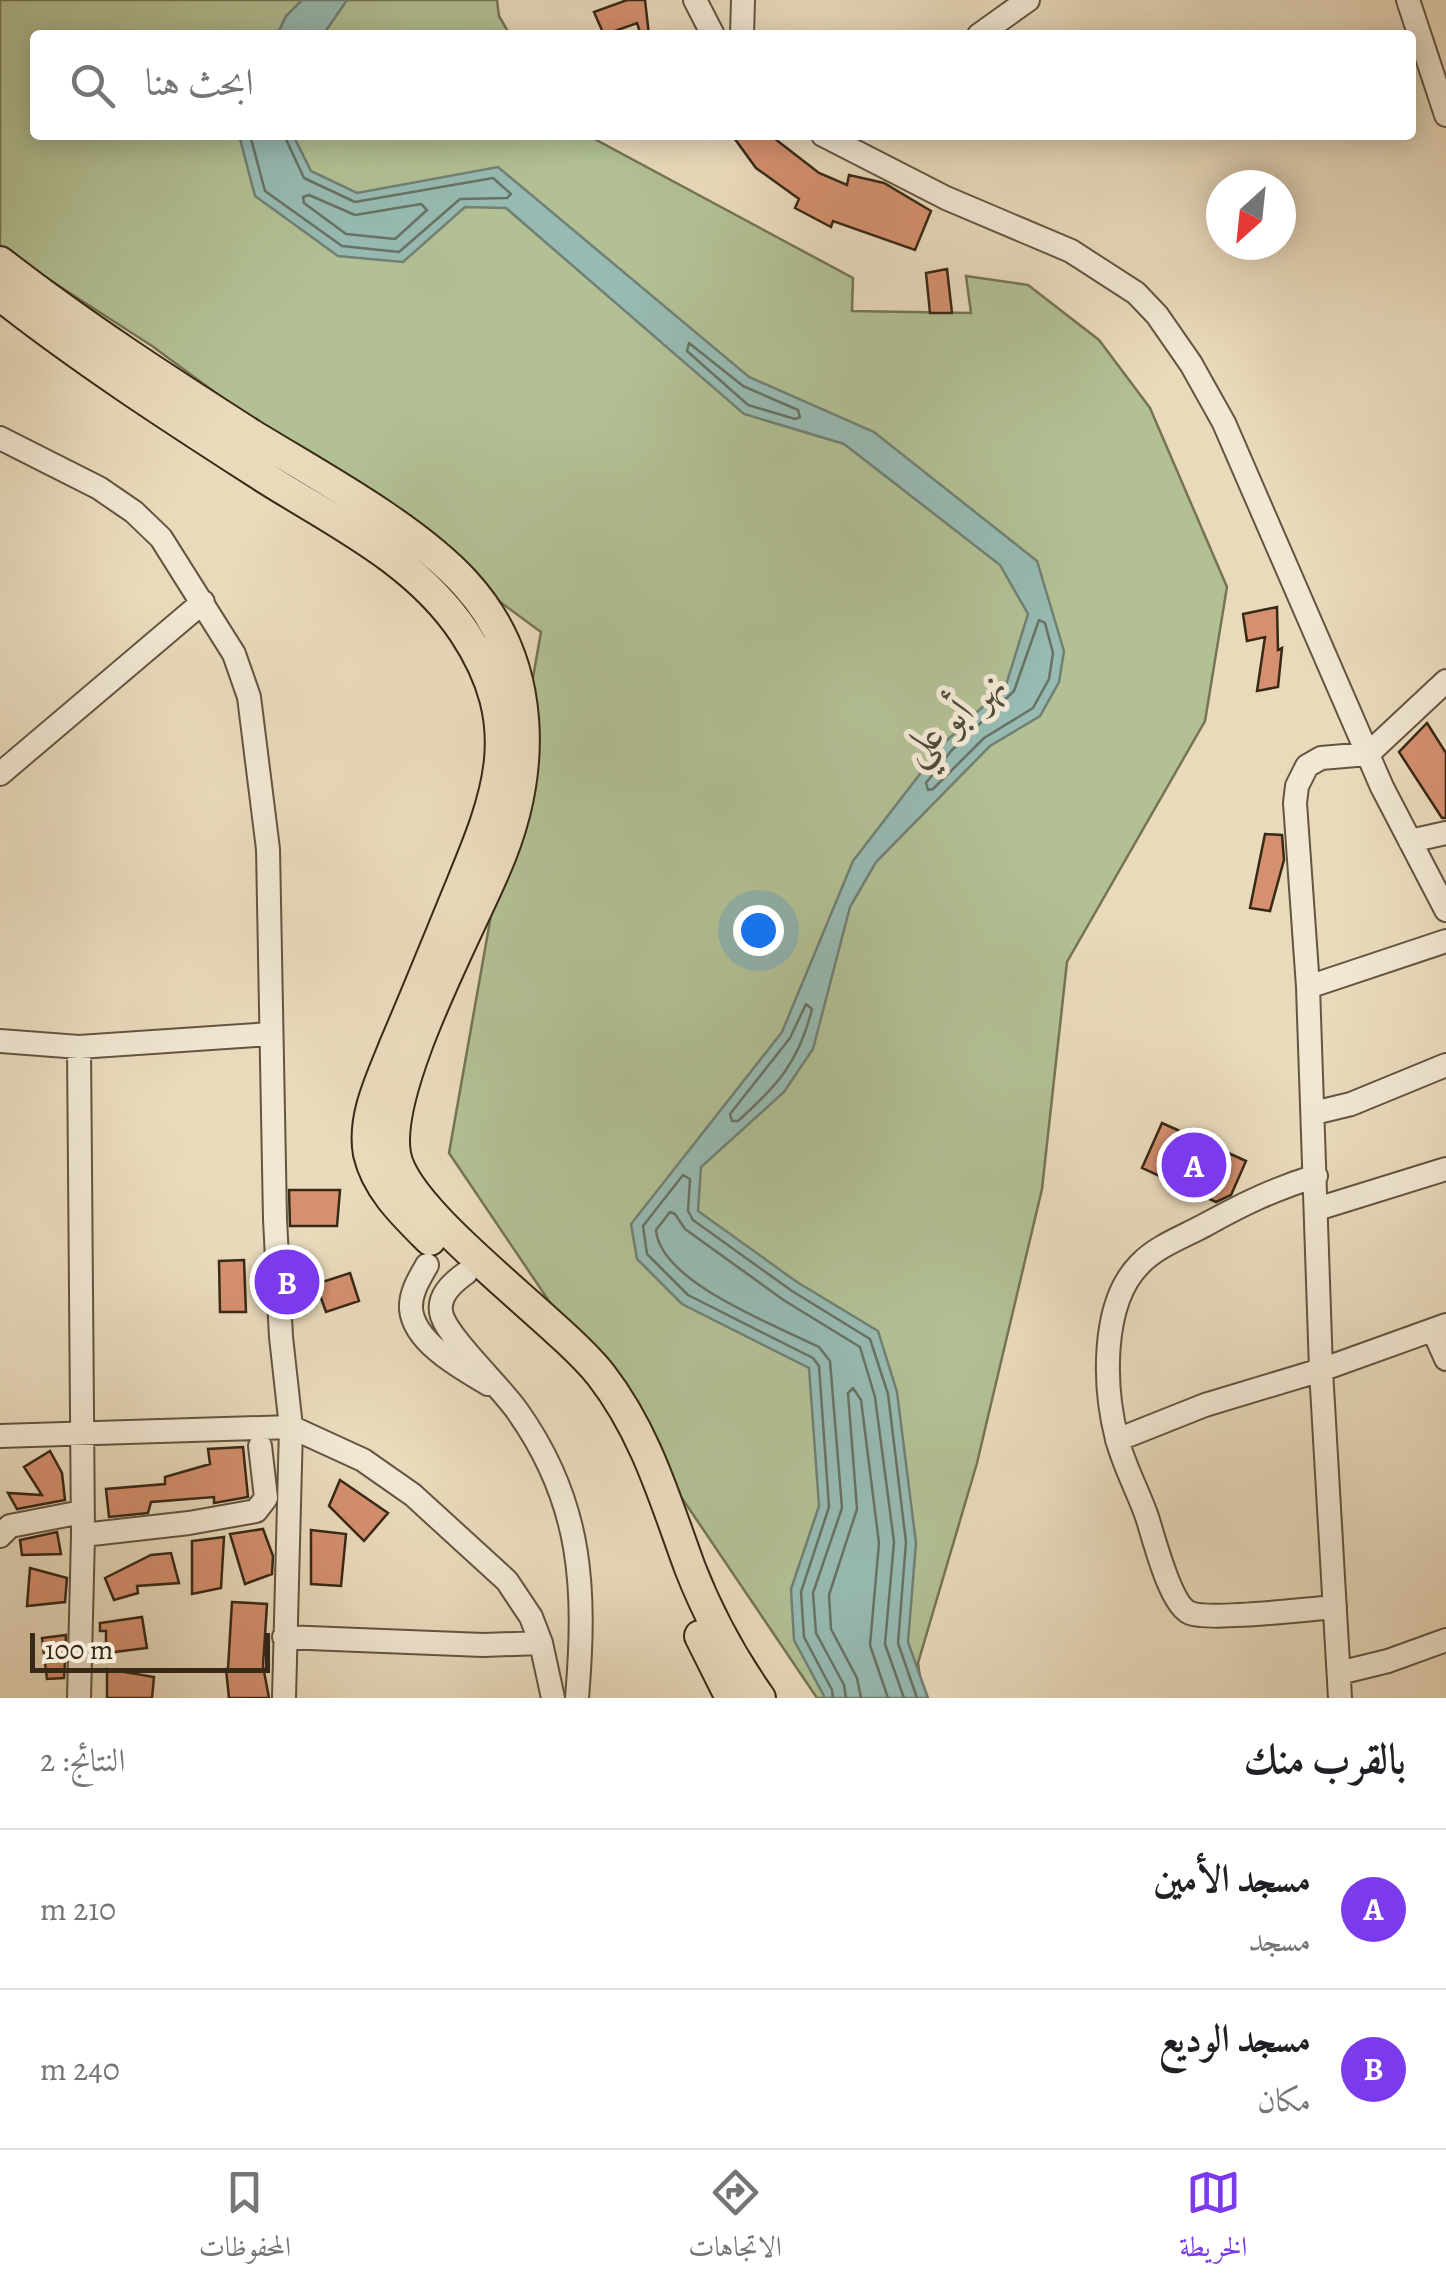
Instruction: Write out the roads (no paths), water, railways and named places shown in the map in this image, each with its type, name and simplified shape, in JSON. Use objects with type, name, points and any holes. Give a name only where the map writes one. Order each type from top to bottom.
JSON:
[{"type":"main road","points":[[0,262],[64,312],[121,366],[258,473],[358,518],[462,580],[486,609],[522,690],[526,740],[515,814],[498,864],[412,1061],[392,1130],[396,1161],[404,1179],[450,1240],[563,1332],[602,1376],[640,1432],[692,1572],[728,1652],[760,1698]]},
{"type":"main road","points":[[0,295],[121,366]]},
{"type":"main road","points":[[358,518],[385,551],[443,602],[467,637],[497,705],[500,739],[499,776],[489,820],[392,1053],[368,1126],[369,1152],[376,1176],[398,1207],[546,1342],[616,1424],[638,1468],[710,1659],[731,1698]]},
{"type":"street","points":[[695,0],[710,30]]},
{"type":"street","points":[[742,30],[743,0]]},
{"type":"street","points":[[986,30],[1028,0]]},
{"type":"street","points":[[1408,0],[1445,107]]},
{"type":"street","points":[[840,140],[946,198],[1071,251],[1136,294],[1157,315],[1192,364],[1224,423],[1368,754],[1446,910]]},
{"type":"street","points":[[0,438],[99,488],[162,538],[234,654],[249,696],[268,849],[281,1337],[291,1427],[284,1698]]},
{"type":"street","points":[[0,774],[203,602]]},
{"type":"street","points":[[1340,1698],[1321,1370],[1308,987],[1295,823],[1297,786],[1314,761],[1368,754],[1446,681]]},
{"type":"street","points":[[1410,841],[1446,833]]},
{"type":"street","points":[[1308,987],[1446,941]]},
{"type":"street","points":[[0,1041],[79,1047],[270,1034]]},
{"type":"street","points":[[79,1047],[79,1698]]},
{"type":"street","points":[[1314,1114],[1352,1104],[1446,1065]]},
{"type":"street","points":[[1317,1208],[1446,1169]]},
{"type":"street","points":[[1316,1176],[1248,1200],[1162,1247],[1137,1266],[1115,1309],[1108,1383],[1117,1440],[1169,1582],[1184,1609],[1212,1615],[1335,1607]]},
{"type":"street","points":[[426,1266],[414,1287],[411,1306],[418,1326],[451,1359],[504,1394]]},
{"type":"street","points":[[466,1273],[443,1296],[441,1313],[446,1325],[504,1394],[547,1458],[570,1515],[580,1576],[582,1632],[576,1698]]},
{"type":"street","points":[[1117,1440],[1205,1405],[1321,1370],[1439,1327],[1446,1359]]},
{"type":"street","points":[[0,1436],[291,1427],[362,1460],[447,1524],[507,1581],[541,1643],[552,1698]]},
{"type":"street","points":[[0,1536],[10,1526],[189,1523],[256,1511],[266,1498],[260,1446]]},
{"type":"street","points":[[284,1637],[482,1645],[541,1643]]},
{"type":"street","points":[[1339,1673],[1446,1640]]},
{"type":"water","points":[[302,0],[347,0],[326,30],[279,30],[286,16]]},
{"type":"water","points":[[240,140],[296,140],[311,171],[357,193],[498,167],[749,377],[874,432],[1037,561],[1064,651],[1059,682],[1040,716],[990,746],[876,862],[850,907],[813,1049],[784,1092],[701,1167],[698,1211],[797,1282],[878,1331],[897,1392],[916,1543],[908,1642],[928,1698],[825,1698],[794,1640],[791,1589],[819,1506],[809,1368],[682,1304],[637,1259],[631,1224],[782,1032],[853,861],[943,744],[1006,685],[1028,614],[1000,565],[844,444],[744,414],[506,208],[465,207],[403,262],[338,256],[255,196]]},
{"type":"place","name":"مسجد الأمين","points":[[1194,1165]]},
{"type":"place","name":"مسجد الوديع","points":[[287,1282]]},
{"type":"water label","name":"نهر أبو علي","points":[[953,716]]}]
